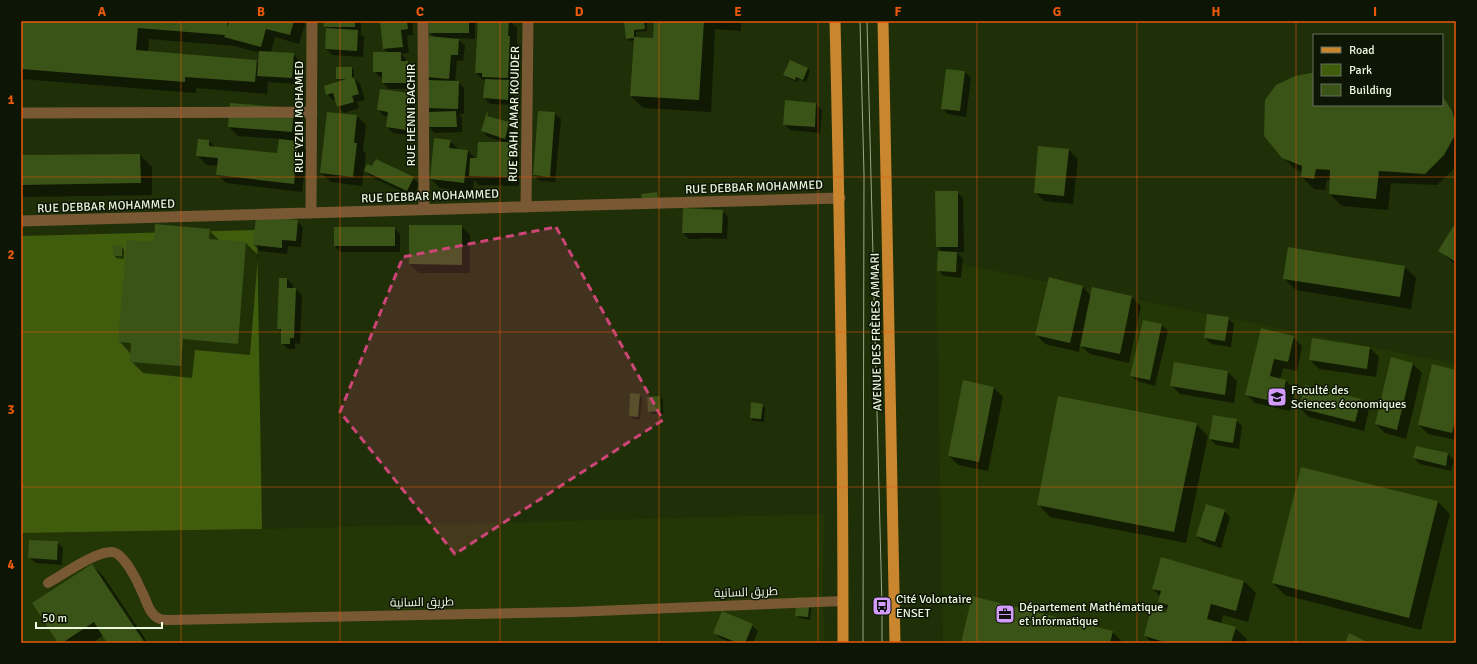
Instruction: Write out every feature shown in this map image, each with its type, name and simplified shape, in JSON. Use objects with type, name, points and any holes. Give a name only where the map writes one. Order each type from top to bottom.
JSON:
[{"type":"main road","points":[[835,21],[840,198],[843,643]]},
{"type":"main road","name":"AVENUE DES FRÈRES AMMARI","points":[[883,21],[895,643]]},
{"type":"street","name":"RUE YZIDI MOHAMED","points":[[312,21],[312,213]]},
{"type":"street","name":"RUE HENNI BACHIR","points":[[423,21],[424,209]]},
{"type":"street","name":"RUE BAHI AMAR KOUIDER","points":[[526,206],[528,21]]},
{"type":"street","points":[[21,113],[312,112]]},
{"type":"street","name":"RUE DEBBAR MOHAMMED","points":[[21,221],[840,198]]},
{"type":"lane","name":"طريق السانية","points":[[48,583],[97,556],[113,551],[124,559],[142,591],[148,607],[160,620],[572,612],[843,601]]},
{"type":"highlighted area","points":[[556,227],[663,420],[455,554],[340,412],[403,257]]},
{"type":"shaded area","points":[[936,259],[1456,364],[1456,643],[943,643]]},
{"type":"shaded area","points":[[824,514],[823,598],[825,643],[21,643],[21,533],[262,529]]},
{"type":"green space","points":[[257,230],[262,529],[21,533],[21,236]]},
{"type":"building","points":[[21,21],[227,21],[227,27],[229,21],[294,21],[290,35],[266,29],[261,47],[224,37],[225,35],[138,28],[136,50],[257,60],[255,82],[185,77],[185,82],[21,69]]},
{"type":"building","points":[[323,21],[355,21],[355,27],[324,27]]},
{"type":"building","points":[[380,21],[407,21],[408,29],[401,30],[403,47],[383,49]]},
{"type":"building","points":[[429,21],[469,21],[469,33],[429,33]]},
{"type":"building","points":[[478,21],[509,21],[508,36],[510,36],[508,78],[482,77],[482,73],[475,73]]},
{"type":"building","points":[[624,21],[644,21],[645,29],[634,30],[634,37],[653,38],[654,21],[704,21],[699,100],[630,96],[634,38],[626,39]]},
{"type":"building","points":[[326,28],[358,30],[357,51],[325,49]]},
{"type":"building","points":[[429,36],[459,39],[458,55],[451,55],[449,79],[426,77]]},
{"type":"building","points":[[259,51],[294,53],[292,78],[257,76]]},
{"type":"building","points":[[373,52],[401,52],[401,61],[408,61],[408,83],[382,83],[382,72],[373,72]]},
{"type":"building","points":[[790,60],[808,68],[803,80],[796,77],[795,80],[783,75]]},
{"type":"building","points":[[336,67],[352,67],[352,78],[354,77],[359,94],[352,96],[354,102],[337,107],[333,93],[326,95],[324,86],[346,79],[336,79]]},
{"type":"building","points":[[946,69],[965,71],[960,111],[941,109]]},
{"type":"building","points":[[1313,74],[1313,106],[1443,106],[1443,97],[1452,110],[1455,121],[1454,137],[1444,155],[1425,174],[1379,171],[1376,199],[1329,194],[1330,170],[1316,169],[1314,179],[1301,177],[1302,166],[1282,158],[1264,136],[1265,100],[1276,85],[1295,76]]},
{"type":"building","points":[[485,79],[509,80],[508,100],[483,98]]},
{"type":"building","points":[[426,80],[459,81],[458,109],[426,108]]},
{"type":"building","points":[[380,89],[409,93],[407,109],[409,110],[406,130],[386,127],[388,112],[377,110]]},
{"type":"building","points":[[785,100],[816,103],[815,127],[783,125]]},
{"type":"building","points":[[230,103],[294,108],[292,132],[228,127]]},
{"type":"building","points":[[456,111],[457,127],[428,127],[427,112]]},
{"type":"building","points":[[538,111],[555,112],[550,177],[533,175]]},
{"type":"building","points":[[327,112],[357,115],[354,143],[357,143],[353,177],[320,173]]},
{"type":"building","points":[[487,112],[487,116],[509,122],[505,139],[481,131]]},
{"type":"building","points":[[434,138],[451,140],[449,148],[468,150],[464,183],[430,179]]},
{"type":"building","points":[[198,139],[209,140],[209,146],[277,153],[279,139],[298,141],[294,184],[216,175],[218,158],[196,156]]},
{"type":"building","points":[[478,142],[511,142],[510,177],[469,176],[470,158],[477,158]]},
{"type":"building","points":[[1038,146],[1069,149],[1064,196],[1034,193]]},
{"type":"building","points":[[140,154],[141,183],[21,185],[21,155]]},
{"type":"building","points":[[376,159],[414,177],[407,191],[364,171],[367,164],[372,166]]},
{"type":"building","points":[[935,191],[958,191],[958,247],[936,247]]},
{"type":"building","points":[[657,192],[658,201],[643,203],[641,194]]},
{"type":"building","points":[[683,208],[723,210],[722,233],[682,233]]},
{"type":"building","points":[[256,216],[298,220],[296,241],[282,240],[282,248],[253,245]]},
{"type":"building","points":[[1456,222],[1456,262],[1438,251]]},
{"type":"building","points":[[155,224],[210,229],[209,239],[246,242],[238,344],[183,339],[181,366],[130,362],[131,343],[118,342],[127,240],[154,242]]},
{"type":"building","points":[[409,225],[462,225],[462,265],[409,264]]},
{"type":"building","points":[[334,227],[395,227],[395,246],[334,246]]},
{"type":"building","points":[[113,245],[122,246],[122,256],[113,256]]},
{"type":"building","points":[[1288,247],[1405,266],[1400,297],[1283,279]]},
{"type":"building","points":[[938,251],[957,252],[956,272],[937,271]]},
{"type":"building","points":[[1049,277],[1083,286],[1070,343],[1035,335]]},
{"type":"building","points":[[279,278],[287,278],[287,288],[296,288],[294,338],[290,338],[290,344],[281,344],[281,329],[277,329]]},
{"type":"building","points":[[1092,287],[1132,296],[1120,354],[1080,346]]},
{"type":"building","points":[[1207,314],[1229,317],[1225,341],[1204,338]]},
{"type":"building","points":[[1143,320],[1162,324],[1150,380],[1130,376]]},
{"type":"building","points":[[1261,328],[1294,336],[1288,362],[1274,359],[1270,376],[1286,380],[1281,403],[1245,395]]},
{"type":"building","points":[[1312,338],[1370,347],[1367,369],[1309,360]]},
{"type":"building","points":[[1391,357],[1413,363],[1397,430],[1375,424]]},
{"type":"building","points":[[1174,362],[1228,371],[1225,395],[1170,386]]},
{"type":"building","points":[[1432,364],[1456,370],[1456,418],[1452,433],[1418,425]]},
{"type":"building","points":[[963,380],[994,387],[979,462],[948,456]]},
{"type":"building","points":[[1305,385],[1361,399],[1355,422],[1299,408]]},
{"type":"building","points":[[630,393],[640,394],[638,417],[629,416]]},
{"type":"building","points":[[660,396],[661,411],[648,412],[647,397]]},
{"type":"building","points":[[1058,396],[1197,423],[1174,532],[1037,505]]},
{"type":"building","points":[[751,402],[763,404],[761,419],[750,418]]},
{"type":"building","points":[[1213,415],[1237,419],[1233,443],[1209,439]]},
{"type":"building","points":[[1416,446],[1448,453],[1446,466],[1413,458]]},
{"type":"building","points":[[1301,467],[1438,501],[1409,618],[1272,583]]},
{"type":"building","points":[[1206,504],[1225,510],[1215,542],[1196,536]]},
{"type":"building","points":[[29,540],[58,541],[57,560],[28,558]]},
{"type":"building","points":[[1161,557],[1244,581],[1236,611],[1211,604],[1207,619],[1236,627],[1231,643],[1168,643],[1144,636],[1151,609],[1166,613],[1168,605],[1158,602],[1161,591],[1152,589]]},
{"type":"building","points":[[92,564],[145,643],[107,643],[94,622],[62,643],[58,643],[32,603]]},
{"type":"building","name":"Département Mathématique et informatique","points":[[972,596],[1113,631],[1110,643],[961,643]]},
{"type":"building","points":[[797,597],[810,599],[808,617],[795,616]]},
{"type":"building","points":[[722,611],[753,624],[745,643],[738,643],[713,633]]},
{"type":"building","points":[[1349,633],[1369,643],[1345,643]]},
{"type":"tram line","points":[[860,21],[864,174],[863,643]]},
{"type":"tram line","points":[[867,21],[882,643]]},
{"type":"place","name":"Faculté des Sciences économiques","points":[[1277,397]]},
{"type":"place","name":"Cité Volontaire ENSET","points":[[882,606]]},
{"type":"place","name":"Département Mathématique et informatique","points":[[1005,614]]}]
